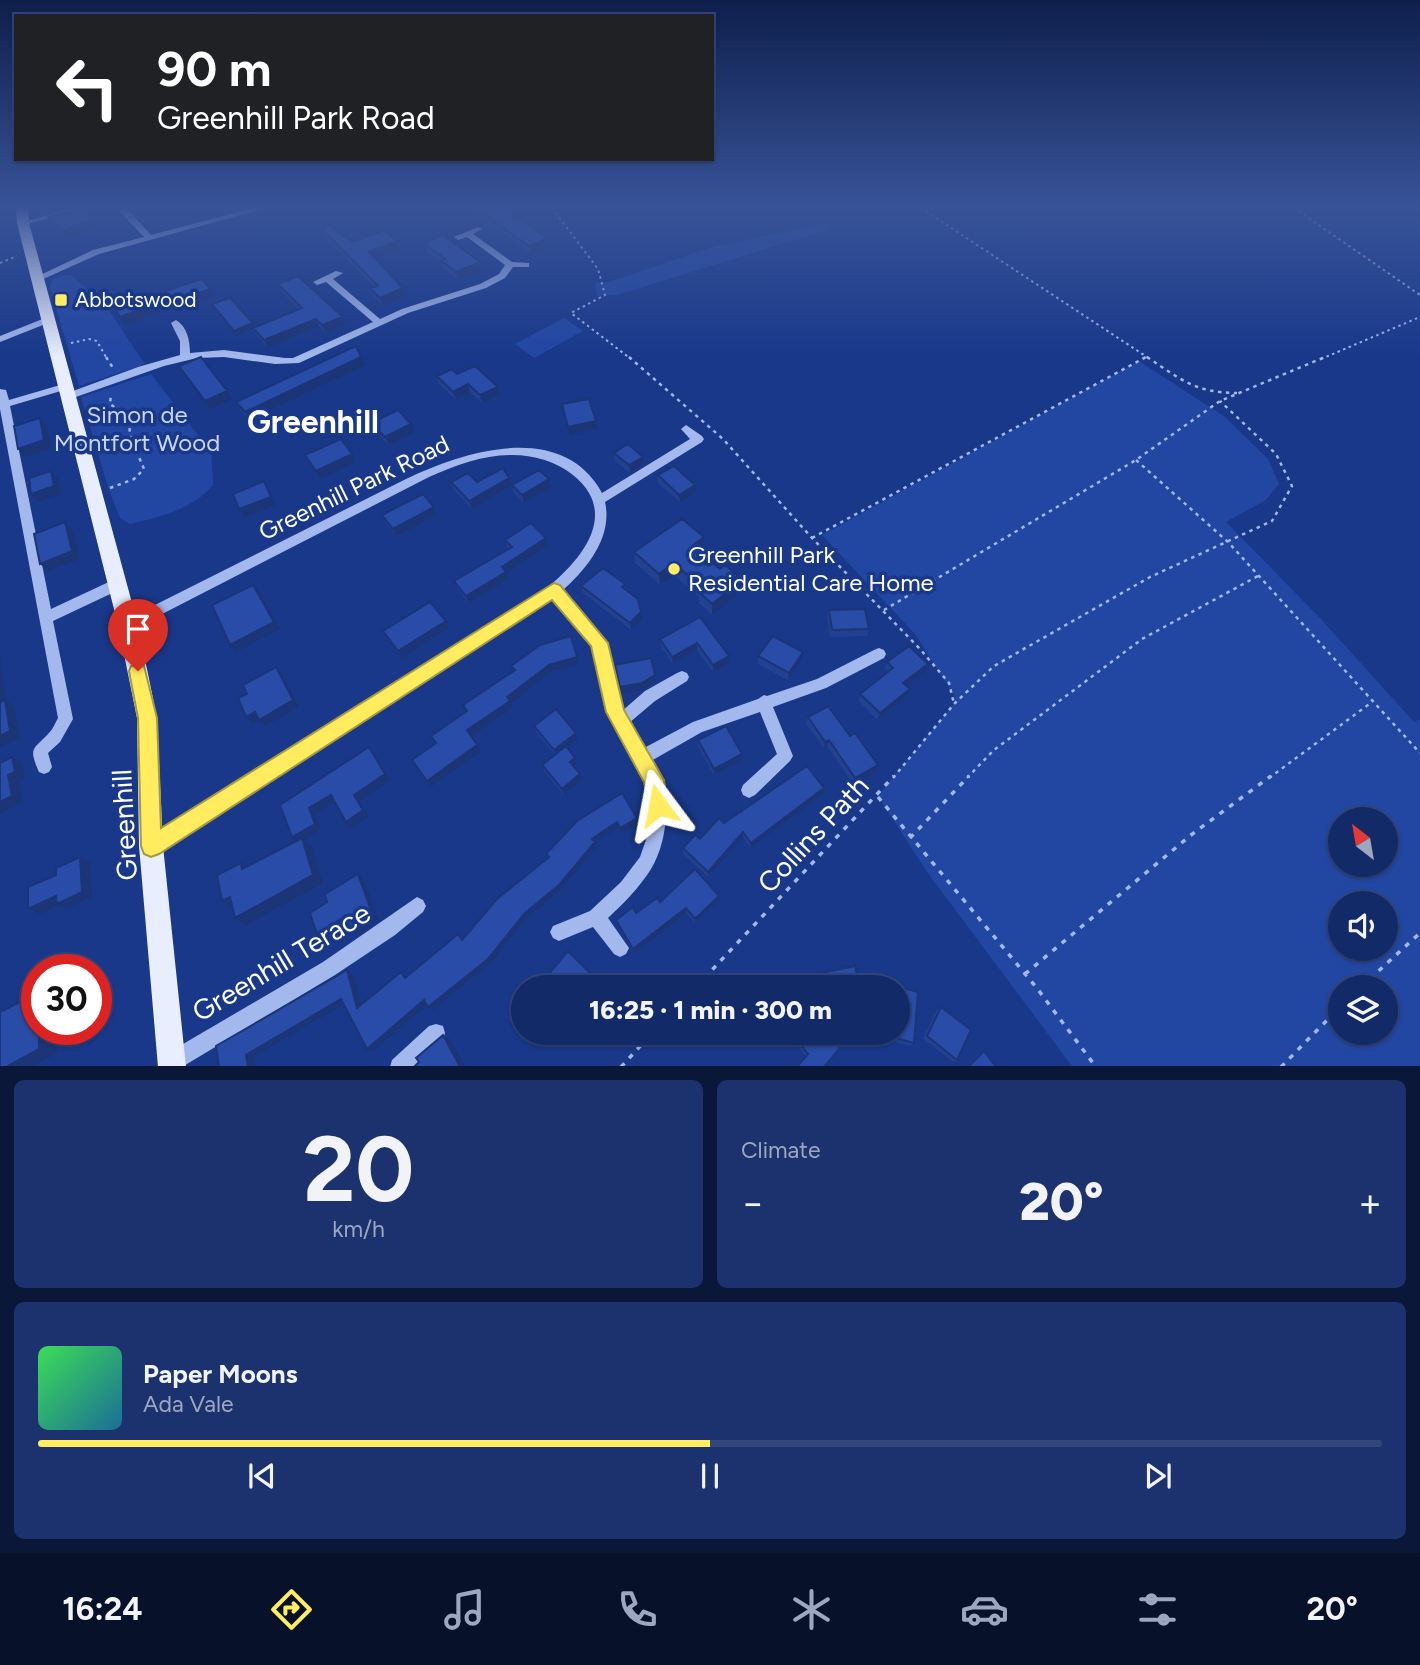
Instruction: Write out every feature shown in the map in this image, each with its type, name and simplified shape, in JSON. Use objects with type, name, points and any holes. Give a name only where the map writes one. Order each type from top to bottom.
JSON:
[{"type":"main road","name":"Greenhill","points":[[32,258],[118,584],[147,718],[151,846],[172,1064]]},
{"type":"street","points":[[38,278],[83,258]]},
{"type":"street","points":[[500,258],[510,264],[526,265]]},
{"type":"street","points":[[44,767],[40,750],[63,727],[66,719],[2,398],[68,391],[115,380],[185,357],[212,353],[281,363],[295,361],[378,322],[483,286],[502,275],[510,264]]},
{"type":"street","points":[[339,273],[322,280],[378,322]]},
{"type":"street","points":[[0,339],[50,319]]},
{"type":"street","points":[[176,323],[185,341],[185,357]]},
{"type":"street","points":[[151,846],[554,590],[577,570],[594,550],[601,519],[600,500],[698,439],[686,429]]},
{"type":"street","name":"Greenhill Park Road","points":[[128,625],[419,479],[472,457],[520,452],[555,459],[579,473],[600,500]]},
{"type":"street","points":[[46,618],[118,584]]},
{"type":"street","points":[[554,590],[599,643],[612,699],[621,721],[654,780],[658,805],[656,834],[646,862],[627,888],[596,917],[559,932]]},
{"type":"street","points":[[643,757],[698,727],[821,684],[879,654]]},
{"type":"street","points":[[621,721],[650,696],[682,677]]},
{"type":"street","points":[[749,790],[785,756],[764,702]]},
{"type":"street","name":"Greenhill Terace","points":[[172,1064],[223,1028],[342,962],[386,933],[417,906]]},
{"type":"street","points":[[596,917],[620,948]]},
{"type":"street","points":[[399,1066],[436,1033]]},
{"type":"path","points":[[589,258],[598,270],[605,295],[571,313],[625,353],[723,439],[949,683],[954,704]]},
{"type":"path","points":[[996,258],[1194,388],[1214,393],[1239,393]]},
{"type":"path","points":[[1366,258],[1420,295]]},
{"type":"path","points":[[884,610],[1136,460],[1220,401],[1420,317]]},
{"type":"path","points":[[56,347],[80,340],[97,341],[114,370],[115,380],[110,404],[129,418],[130,436],[145,469],[134,479],[94,494]]},
{"type":"path","points":[[812,538],[1146,357]]},
{"type":"path","name":"Collins Path","points":[[707,975],[877,796],[954,704],[994,666],[1031,642],[1076,622],[1150,577],[1272,521],[1292,486],[1276,454],[1220,401]]},
{"type":"path","points":[[1136,460],[1228,542],[1420,753]]},
{"type":"path","points":[[910,838],[1004,742],[1142,639],[1258,576]]},
{"type":"path","points":[[1025,974],[1191,835],[1372,702]]},
{"type":"path","points":[[877,796],[1025,974],[1096,1066]]},
{"type":"path","points":[[1374,975],[1420,933]]},
{"type":"path","points":[[1280,1066],[1328,1019]]},
{"type":"path","points":[[621,1066],[641,1045]]},
{"type":"green space","points":[[680,258],[737,258],[620,294],[597,296],[595,283],[609,282]]},
{"type":"green space","name":"Simon de Montfort Wood","points":[[62,275],[71,275],[104,303],[145,364],[79,386],[50,287],[52,281]]},
{"type":"green space","points":[[564,318],[583,331],[534,358],[515,344]]},
{"type":"green space","points":[[1139,361],[1225,417],[1268,459],[1279,484],[1266,500],[1226,522],[1320,618],[1414,722],[1420,719],[1420,1066],[1072,1066],[927,872],[878,796],[954,704],[954,695],[915,634],[822,535]]},
{"type":"green space","name":"Simon de Montfort Wood","points":[[151,374],[211,452],[213,485],[186,506],[130,524],[120,518],[109,490],[81,397]]},
{"type":"building","points":[[350,258],[374,258],[403,288],[380,298],[370,288],[378,286]]},
{"type":"building","points":[[474,258],[480,262],[456,272],[441,260]]},
{"type":"building","points":[[298,276],[343,317],[322,325],[316,319],[264,340],[253,328],[302,308],[278,284]]},
{"type":"building","points":[[202,279],[210,289],[173,302],[165,291]]},
{"type":"building","points":[[151,292],[158,303],[120,317],[112,305]]},
{"type":"building","points":[[230,298],[253,323],[234,331],[212,304]]},
{"type":"building","points":[[356,346],[361,357],[245,412],[236,402]]},
{"type":"building","points":[[201,357],[227,391],[205,401],[179,366]]},
{"type":"building","points":[[475,366],[498,387],[480,395],[468,384],[453,392],[437,376],[452,369],[457,374]]},
{"type":"building","points":[[589,399],[596,421],[568,427],[562,404]]},
{"type":"building","points":[[398,410],[411,424],[385,437],[371,423]]},
{"type":"building","points":[[40,418],[44,440],[18,449],[14,426]]},
{"type":"building","points":[[341,439],[352,454],[316,471],[305,455]]},
{"type":"building","points":[[628,444],[643,457],[629,465],[614,453]]},
{"type":"building","points":[[674,466],[695,485],[679,495],[658,475]]},
{"type":"building","points":[[503,468],[509,478],[469,501],[451,482],[468,473],[477,482]]},
{"type":"building","points":[[539,470],[549,479],[522,495],[512,485]]},
{"type":"building","points":[[51,471],[54,486],[31,494],[29,478]]},
{"type":"building","points":[[264,481],[271,497],[239,509],[233,494]]},
{"type":"building","points":[[423,494],[434,507],[393,529],[382,515]]},
{"type":"building","name":"Greenhill Park Residential Care Home","points":[[682,519],[704,537],[692,546],[720,569],[725,565],[743,580],[712,604],[699,592],[703,589],[674,563],[659,574],[634,552]]},
{"type":"building","points":[[65,522],[72,551],[40,564],[34,534]]},
{"type":"building","points":[[531,523],[546,538],[502,567],[506,572],[466,596],[454,581],[512,547],[505,540]]},
{"type":"building","points":[[603,568],[625,584],[622,587],[638,599],[641,612],[630,623],[581,586]]},
{"type":"building","points":[[253,585],[274,622],[230,645],[212,605]]},
{"type":"building","points":[[430,602],[446,621],[398,651],[383,631]]},
{"type":"building","points":[[865,609],[869,629],[832,630],[829,610]]},
{"type":"building","points":[[700,617],[729,656],[713,665],[697,643],[672,657],[660,639]]},
{"type":"building","points":[[571,636],[577,657],[549,665],[507,697],[510,701],[467,730],[477,745],[427,781],[412,760],[436,743],[431,736],[467,711],[463,705],[515,670],[511,666],[540,645]]},
{"type":"building","points":[[773,636],[803,652],[789,673],[758,656]]},
{"type":"building","points":[[909,646],[928,664],[903,683],[910,689],[880,713],[860,694],[893,668],[887,662]]},
{"type":"building","points":[[651,658],[655,675],[642,683],[620,687],[615,665]]},
{"type":"building","points":[[276,667],[293,700],[259,720],[255,712],[246,717],[238,698],[247,694],[243,685]]},
{"type":"building","points":[[5,700],[10,731],[0,736],[0,702]]},
{"type":"building","points":[[828,706],[850,736],[855,733],[878,765],[855,778],[829,740],[825,742],[808,717]]},
{"type":"building","points":[[556,709],[576,733],[554,750],[534,726]]},
{"type":"building","points":[[726,726],[742,754],[714,769],[698,740]]},
{"type":"building","points":[[566,746],[575,758],[570,762],[580,774],[562,789],[542,765]]},
{"type":"building","points":[[369,747],[385,774],[354,795],[363,810],[346,822],[331,795],[309,808],[315,824],[292,837],[280,805]]},
{"type":"building","points":[[12,757],[15,772],[8,775],[12,796],[0,802],[0,763]]},
{"type":"building","points":[[807,766],[824,788],[751,843],[743,832],[708,872],[683,848],[695,835],[700,839],[719,818],[724,823]]},
{"type":"building","points":[[622,793],[637,818],[620,828],[617,822],[592,839],[595,842],[559,885],[525,913],[488,959],[428,1007],[424,1000],[367,1049],[341,999],[246,1055],[248,1066],[219,1066],[216,1046],[347,970],[357,1008],[401,972],[405,978],[458,934],[462,940],[497,899],[549,857],[546,854],[577,821]]},
{"type":"building","points":[[302,838],[313,875],[235,918],[230,897],[222,901],[217,875],[241,863],[242,869]]},
{"type":"building","points":[[80,857],[82,892],[57,904],[56,896],[28,909],[28,887],[56,875],[56,868]]},
{"type":"building","points":[[695,869],[719,896],[695,919],[686,908],[633,949],[616,920],[633,907],[636,913],[657,898],[660,902]]},
{"type":"building","points":[[358,874],[373,916],[351,931],[346,916],[317,934],[310,913],[327,902],[325,894]]},
{"type":"building","points":[[568,951],[592,975],[548,975]]},
{"type":"building","points":[[855,966],[857,975],[817,975]]},
{"type":"building","points":[[910,990],[918,992],[914,1043],[910,1042]]},
{"type":"building","points":[[21,1001],[21,1045],[39,1045],[39,1049],[8,1066],[0,1066],[0,1012]]},
{"type":"building","points":[[941,1007],[971,1030],[957,1060],[927,1036]]},
{"type":"building","points":[[443,1035],[459,1066],[415,1066],[419,1062],[416,1058]]},
{"type":"building","points":[[801,1045],[841,1047],[825,1066],[798,1066],[808,1054]]},
{"type":"building","points":[[984,1051],[995,1066],[969,1066]]},
{"type":"place","name":"Abbotswood","points":[[61,300]]},
{"type":"place","name":"Greenhill Park Residential Care Home","points":[[674,569]]},
{"type":"district","name":"Greenhill","points":[[313,422]]},
{"type":"route","points":[[138,671],[147,718],[151,846],[211,811],[554,590],[588,626],[599,643],[615,712],[654,780],[658,805]]}]
